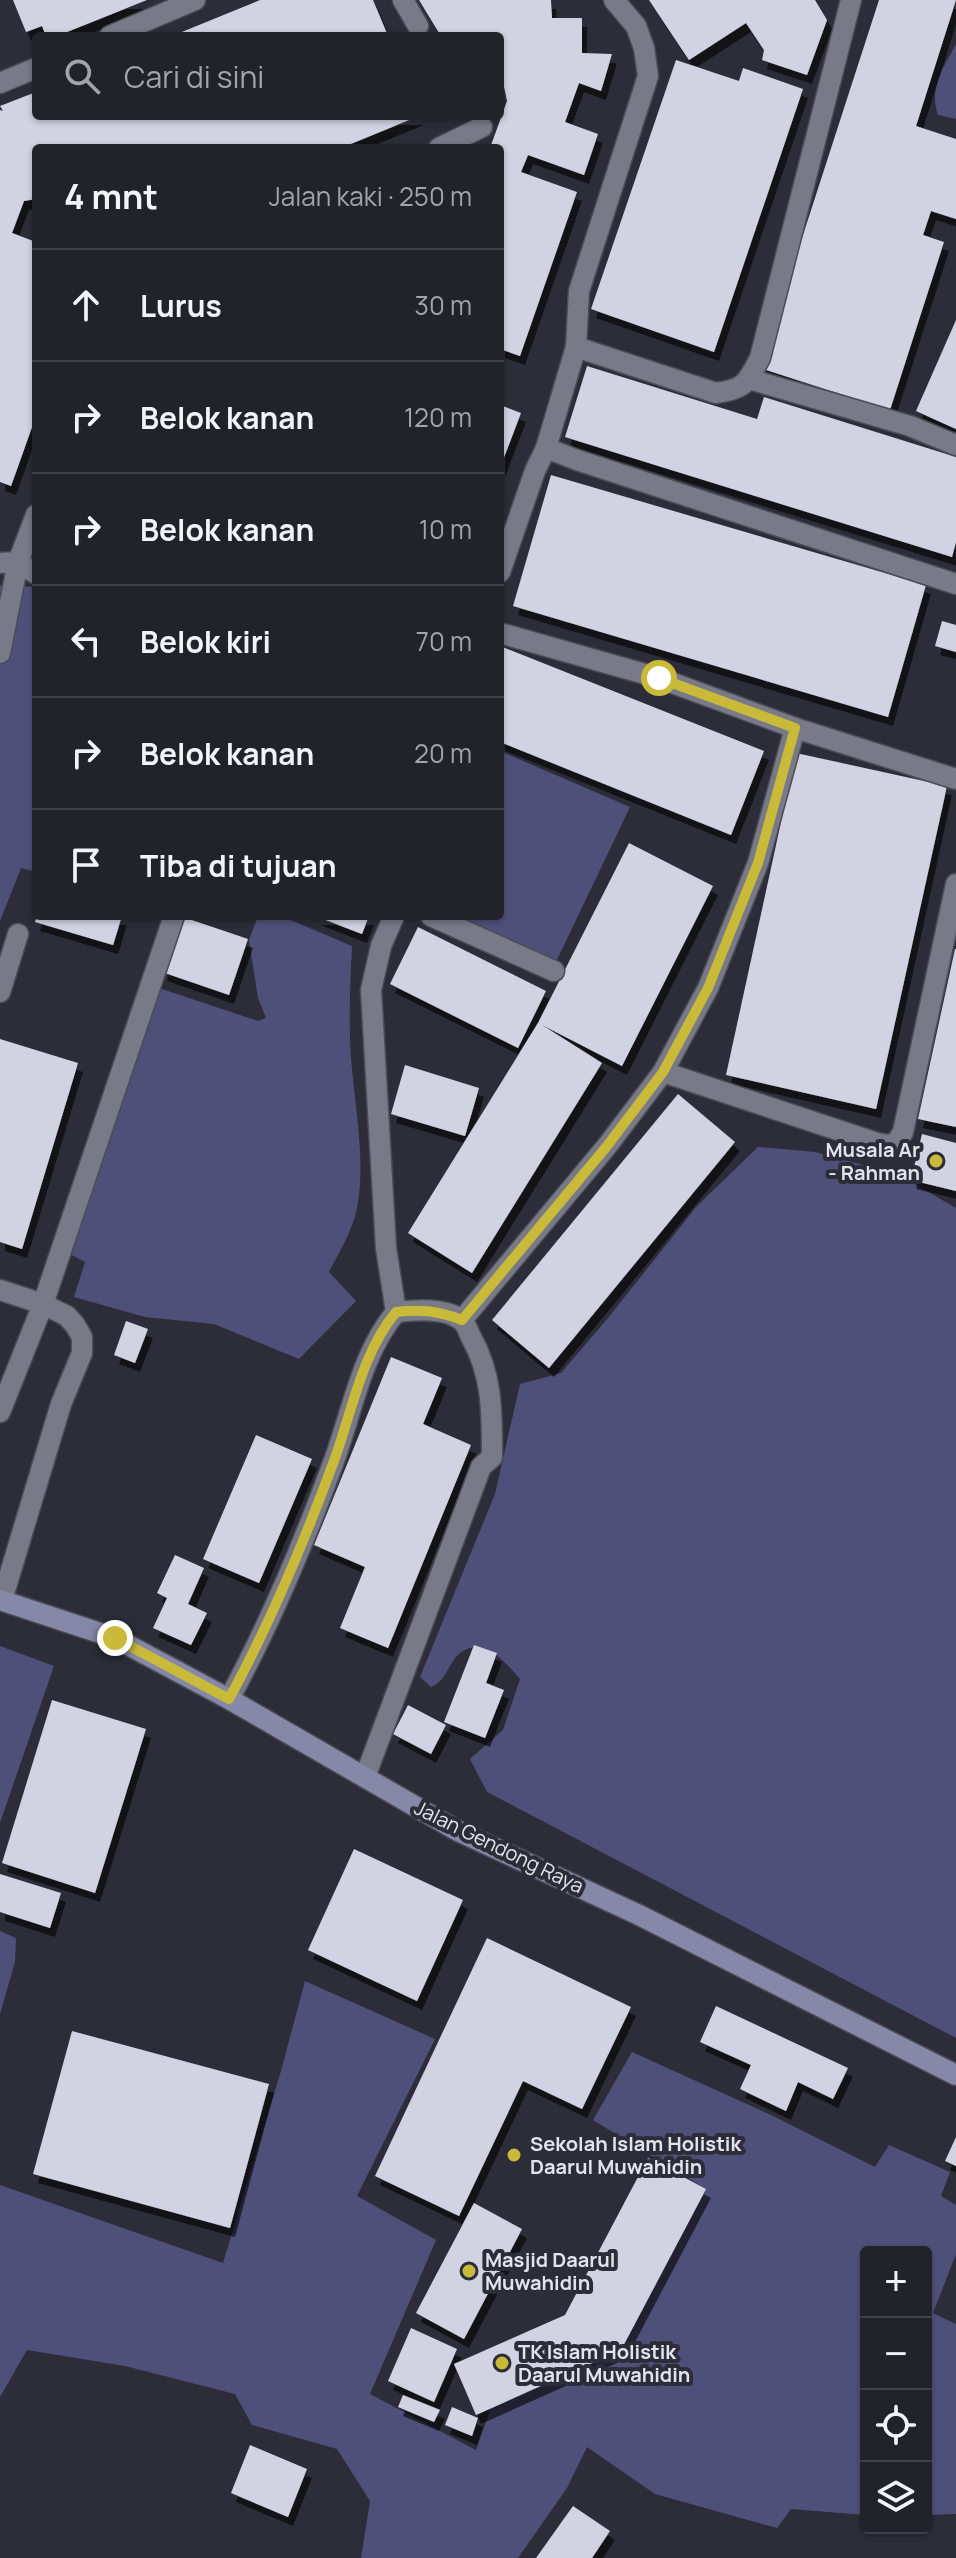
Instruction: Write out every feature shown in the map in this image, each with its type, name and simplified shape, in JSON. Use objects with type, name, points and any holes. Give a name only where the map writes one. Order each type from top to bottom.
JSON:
[{"type":"main road","name":"Jalan Gendong Raya","points":[[1,1600],[115,1638],[229,1699],[458,1831],[639,1915],[956,2075]]},
{"type":"street","points":[[119,32],[195,0]]},
{"type":"street","points":[[403,0],[418,26]]},
{"type":"street","points":[[504,560],[546,448],[576,347],[579,291],[648,76],[644,48],[636,26],[614,0]]},
{"type":"street","points":[[576,347],[716,393],[736,390],[749,379],[760,358],[851,0]]},
{"type":"street","points":[[0,83],[32,70]]},
{"type":"street","points":[[447,144],[482,127]]},
{"type":"street","points":[[749,379],[910,426],[956,445]]},
{"type":"street","points":[[546,448],[956,584]]},
{"type":"street","points":[[0,653],[18,567],[32,527]]},
{"type":"street","points":[[504,634],[659,678],[795,728],[956,779]]},
{"type":"street","points":[[462,1320],[607,1146],[663,1072],[708,988],[758,863],[795,728]]},
{"type":"street","points":[[663,1072],[877,1143],[889,1145],[897,1142],[903,1132],[914,1087],[956,884]]},
{"type":"street","points":[[0,1412],[43,1304],[173,920]]},
{"type":"street","points":[[392,920],[381,946],[371,990],[386,1248],[396,1312]]},
{"type":"street","points":[[440,920],[554,971]]},
{"type":"street","points":[[0,992],[18,934]]},
{"type":"street","points":[[0,1290],[43,1304],[67,1316],[82,1337],[82,1353],[61,1404],[1,1600]]},
{"type":"street","points":[[229,1699],[260,1643],[336,1457],[358,1384],[384,1326],[396,1312],[417,1309],[440,1311],[462,1320],[482,1357],[490,1386],[492,1457],[481,1467],[365,1777]]},
{"type":"shaded area","points":[[956,44],[956,119],[938,115],[935,95],[942,70]]},
{"type":"shaded area","points":[[0,585],[32,587],[32,871],[21,868],[0,921]]},
{"type":"shaded area","points":[[504,753],[630,807],[555,964],[467,920],[504,920]]},
{"type":"shaded area","points":[[256,920],[290,920],[352,946],[350,1039],[360,1143],[360,1181],[353,1223],[329,1272],[356,1301],[299,1359],[214,1324],[145,1317],[74,1297],[85,1262],[70,1254],[159,988],[258,1021],[266,1018],[258,998],[249,940]]},
{"type":"shaded area","points":[[758,1147],[815,1152],[897,1174],[956,1208],[956,2038],[487,1792],[470,1759],[503,1730],[520,1679],[494,1653],[478,1647],[469,1648],[460,1653],[441,1681],[431,1687],[420,1677],[495,1494],[520,1384],[561,1373],[697,1206]]},
{"type":"shaded area","points":[[0,1646],[54,1666],[0,1823]]},
{"type":"shaded area","points":[[0,1931],[16,1938],[15,1962],[0,2014]]},
{"type":"shaded area","points":[[305,1981],[435,2039],[357,2196],[436,2240],[370,2394],[476,2450],[491,2408],[706,2189],[593,2120],[632,2052],[771,2115],[875,2167],[889,2145],[950,2172],[941,2196],[956,2205],[956,2254],[933,2313],[956,2324],[956,2514],[932,2515],[932,2246],[860,2246],[860,2515],[791,2509],[777,2528],[655,2494],[587,2447],[567,2488],[518,2558],[361,2558],[370,2501],[337,2449],[252,2425],[235,2394],[125,2366],[27,2350],[0,2397],[0,2185],[223,2263]]},
{"type":"building","points":[[13,0],[147,0],[67,32],[44,32],[42,26],[26,32]]},
{"type":"building","points":[[260,0],[373,0],[386,32],[182,32]]},
{"type":"building","points":[[419,0],[551,0],[552,18],[582,18],[582,53],[612,54],[601,91],[579,83],[565,122],[598,134],[584,175],[528,155],[521,172],[577,192],[520,356],[504,350],[504,144],[491,144],[500,120],[504,120],[507,101],[504,32],[439,32]]},
{"type":"building","points":[[649,0],[815,0],[827,20],[807,75],[762,60],[764,50],[746,23],[689,60]]},
{"type":"building","points":[[879,0],[956,0],[916,126],[956,139],[956,219],[931,211],[923,235],[944,242],[890,410],[760,368]]},
{"type":"building","points":[[676,60],[739,81],[743,68],[803,89],[714,352],[591,309]]},
{"type":"building","points":[[32,94],[32,120],[409,120],[351,144],[32,144],[32,200],[24,201],[12,233],[32,240],[32,427],[11,486],[0,482],[0,110],[3,111],[0,106]]},
{"type":"building","points":[[956,320],[956,429],[916,411]]},
{"type":"building","points":[[587,366],[757,419],[764,397],[956,457],[956,542],[952,557],[565,437]]},
{"type":"building","points":[[504,407],[521,413],[504,458]]},
{"type":"building","points":[[551,475],[926,585],[888,717],[513,606]]},
{"type":"building","points":[[942,621],[956,625],[956,652],[935,646]]},
{"type":"building","points":[[504,648],[764,751],[731,835],[504,744]]},
{"type":"building","points":[[796,753],[947,786],[876,1109],[726,1075]]},
{"type":"building","points":[[629,843],[713,886],[622,1066],[542,1025],[602,1063],[472,1273],[408,1233],[538,1023]]},
{"type":"building","points":[[36,920],[121,920],[113,945]]},
{"type":"building","points":[[179,920],[192,920],[248,939],[229,995],[162,972]]},
{"type":"building","points":[[325,920],[367,920],[362,934]]},
{"type":"building","points":[[418,927],[546,991],[518,1048],[390,984]]},
{"type":"building","points":[[956,949],[956,1127],[918,1119]]},
{"type":"building","points":[[0,1039],[78,1063],[22,1249],[0,1242]]},
{"type":"building","points":[[405,1065],[479,1088],[465,1136],[391,1114]]},
{"type":"building","points":[[678,1094],[735,1142],[549,1368],[492,1320]]},
{"type":"building","name":"Musala Ar - Rahman","points":[[922,1134],[956,1143],[956,1191],[911,1180]]},
{"type":"building","points":[[126,1321],[148,1329],[135,1363],[114,1355]]},
{"type":"building","points":[[391,1357],[442,1378],[423,1424],[471,1445],[388,1648],[340,1628],[365,1567],[314,1545]]},
{"type":"building","points":[[256,1435],[312,1459],[259,1583],[203,1559]]},
{"type":"building","points":[[175,1555],[204,1568],[188,1604],[207,1613],[191,1645],[153,1628],[167,1598],[157,1593]]},
{"type":"building","points":[[474,1645],[497,1653],[486,1683],[504,1690],[485,1738],[444,1722]]},
{"type":"building","points":[[52,1700],[146,1729],[95,1893],[2,1863]]},
{"type":"building","points":[[408,1705],[446,1725],[431,1754],[393,1734]]},
{"type":"building","points":[[354,1849],[463,1900],[417,2001],[308,1950]]},
{"type":"building","points":[[0,1874],[61,1893],[50,1928],[0,1912]]},
{"type":"building","points":[[487,1938],[631,2007],[582,2109],[523,2081],[459,2216],[375,2176]]},
{"type":"building","points":[[716,2006],[848,2068],[833,2099],[798,2082],[786,2111],[740,2089],[751,2065],[700,2042]]},
{"type":"building","points":[[72,2031],[269,2084],[230,2228],[33,2174]]},
{"type":"building","points":[[956,2137],[956,2166],[945,2161]]},
{"type":"building","points":[[648,2158],[706,2189],[621,2350],[476,2415],[454,2364],[565,2315]]},
{"type":"building","name":"Masjid Daarul Muwahidin","points":[[474,2203],[522,2229],[464,2339],[416,2313]]},
{"type":"building","points":[[411,2328],[457,2349],[434,2402],[388,2381]]},
{"type":"building","points":[[403,2395],[440,2410],[434,2422],[398,2407]]},
{"type":"building","points":[[452,2407],[478,2418],[472,2436],[445,2425]]},
{"type":"building","points":[[250,2445],[307,2469],[288,2517],[231,2493]]},
{"type":"building","points":[[573,2506],[610,2531],[592,2558],[536,2558]]},
{"type":"place","name":"Musala Ar - Rahman","points":[[936,1161]]},
{"type":"place","name":"Sekolah Islam Holistik Daarul Muwahidin","points":[[514,2155]]},
{"type":"place","name":"Masjid Daarul Muwahidin","points":[[469,2271]]},
{"type":"place","name":"TK Islam Holistik Daarul Muwahidin","points":[[502,2363]]},
{"type":"route","points":[[115,1638],[229,1699],[260,1643],[336,1457],[358,1384],[384,1326],[396,1312],[417,1309],[440,1311],[462,1320],[607,1146],[663,1072],[708,988],[758,863],[795,728],[659,678]]}]
